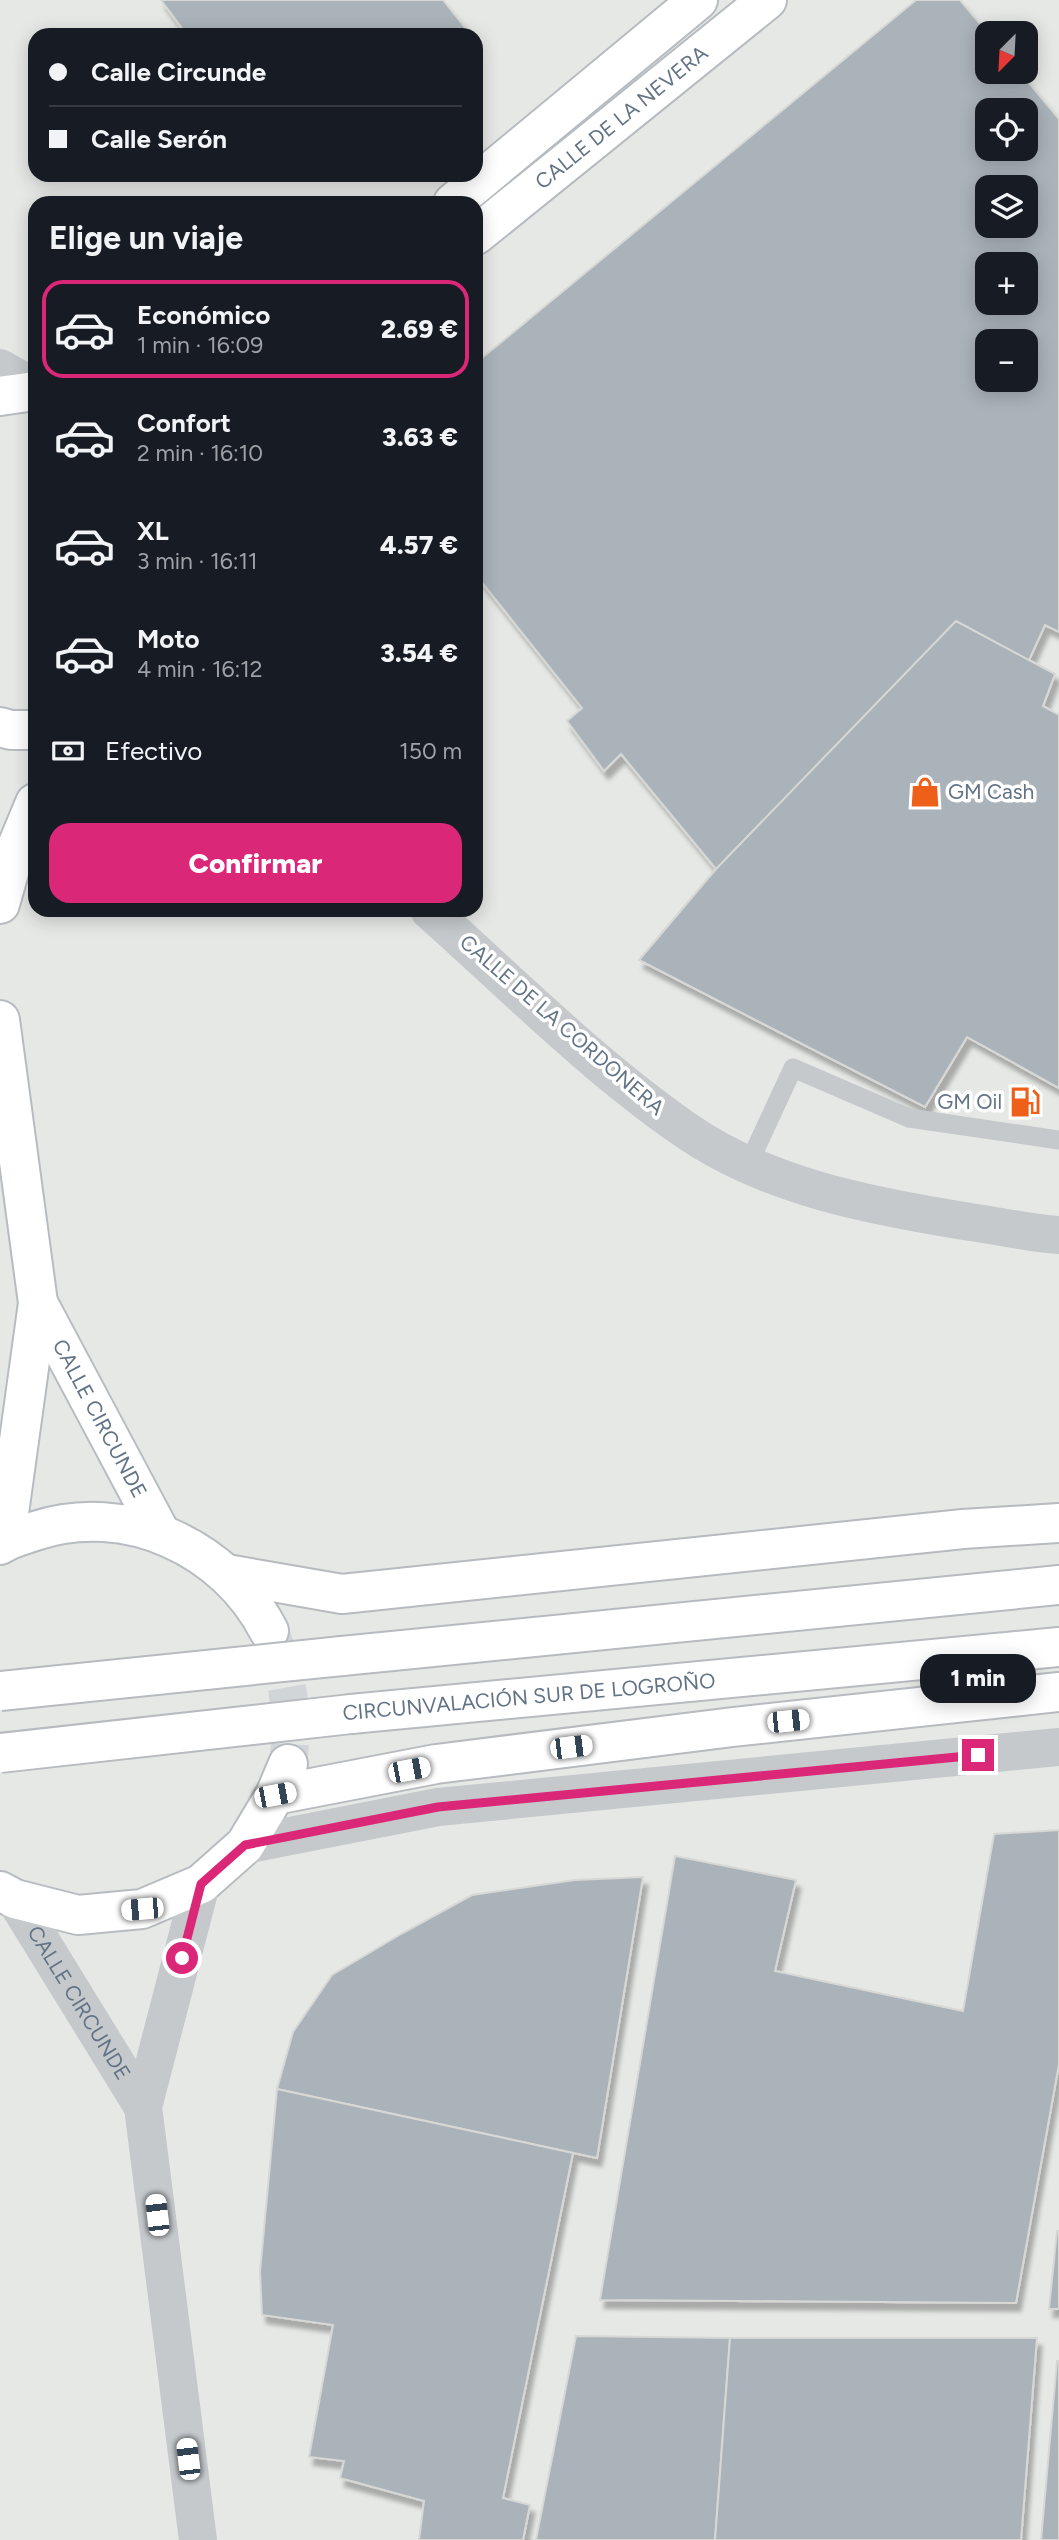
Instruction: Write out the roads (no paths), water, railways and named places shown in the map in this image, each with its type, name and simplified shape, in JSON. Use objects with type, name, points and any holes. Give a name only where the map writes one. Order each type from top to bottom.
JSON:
[{"type":"main road","name":"CALLE DE LA NEVERA","points":[[483,178],[698,0]]},
{"type":"main road","name":"CALLE DE LA NEVERA","points":[[483,229],[767,0]]},
{"type":"main road","name":"CALLE DE LA NEVERA","points":[[461,196],[478,182]]},
{"type":"main road","points":[[0,396],[28,392]]},
{"type":"main road","points":[[0,726],[11,730],[28,730]]},
{"type":"main road","points":[[0,904],[15,851],[28,820]]},
{"type":"main road","name":"CALLE CIRCUNDE","points":[[0,1020],[6,1105],[38,1303],[2,1543]]},
{"type":"main road","name":"CALLE CIRCUNDE","points":[[38,1303],[161,1534]]},
{"type":"main road","points":[[2,1543],[56,1525],[109,1522],[161,1534],[196,1550],[227,1574],[258,1610],[269,1631]]},
{"type":"main road","points":[[227,1574],[342,1594],[963,1530],[1059,1523]]},
{"type":"main road","points":[[0,1691],[1059,1585]]},
{"type":"main road","name":"CIRCUNVALACIÓN SUR DE LOGROÑO","points":[[0,1753],[351,1714],[1059,1647]]},
{"type":"main road","points":[[8,1895],[78,1915],[142,1909],[201,1884],[245,1845],[282,1779],[436,1765],[733,1727],[1059,1692]]},
{"type":"street","points":[[0,368],[28,385]]},
{"type":"street","name":"CALLE DE LA CORDONERA","points":[[437,917],[605,1068],[685,1130],[748,1165],[821,1192],[902,1211],[1059,1235]]},
{"type":"street","points":[[245,1845],[438,1807],[1059,1747]]},
{"type":"street","name":"CALLE CIRCUNDE","points":[[198,2533],[143,2107],[201,1884]]},
{"type":"street","name":"CALLE CIRCUNDE","points":[[8,1895],[143,2107]]},
{"type":"lane","points":[[748,1165],[793,1068],[909,1118],[1059,1140]]},
{"type":"tunnel","points":[[270,1633],[286,1681],[290,1713],[288,1764]]},
{"type":"place","name":"GM Cash","points":[[925,792]]},
{"type":"place","name":"GM Oil","points":[[1025,1102]]}]
